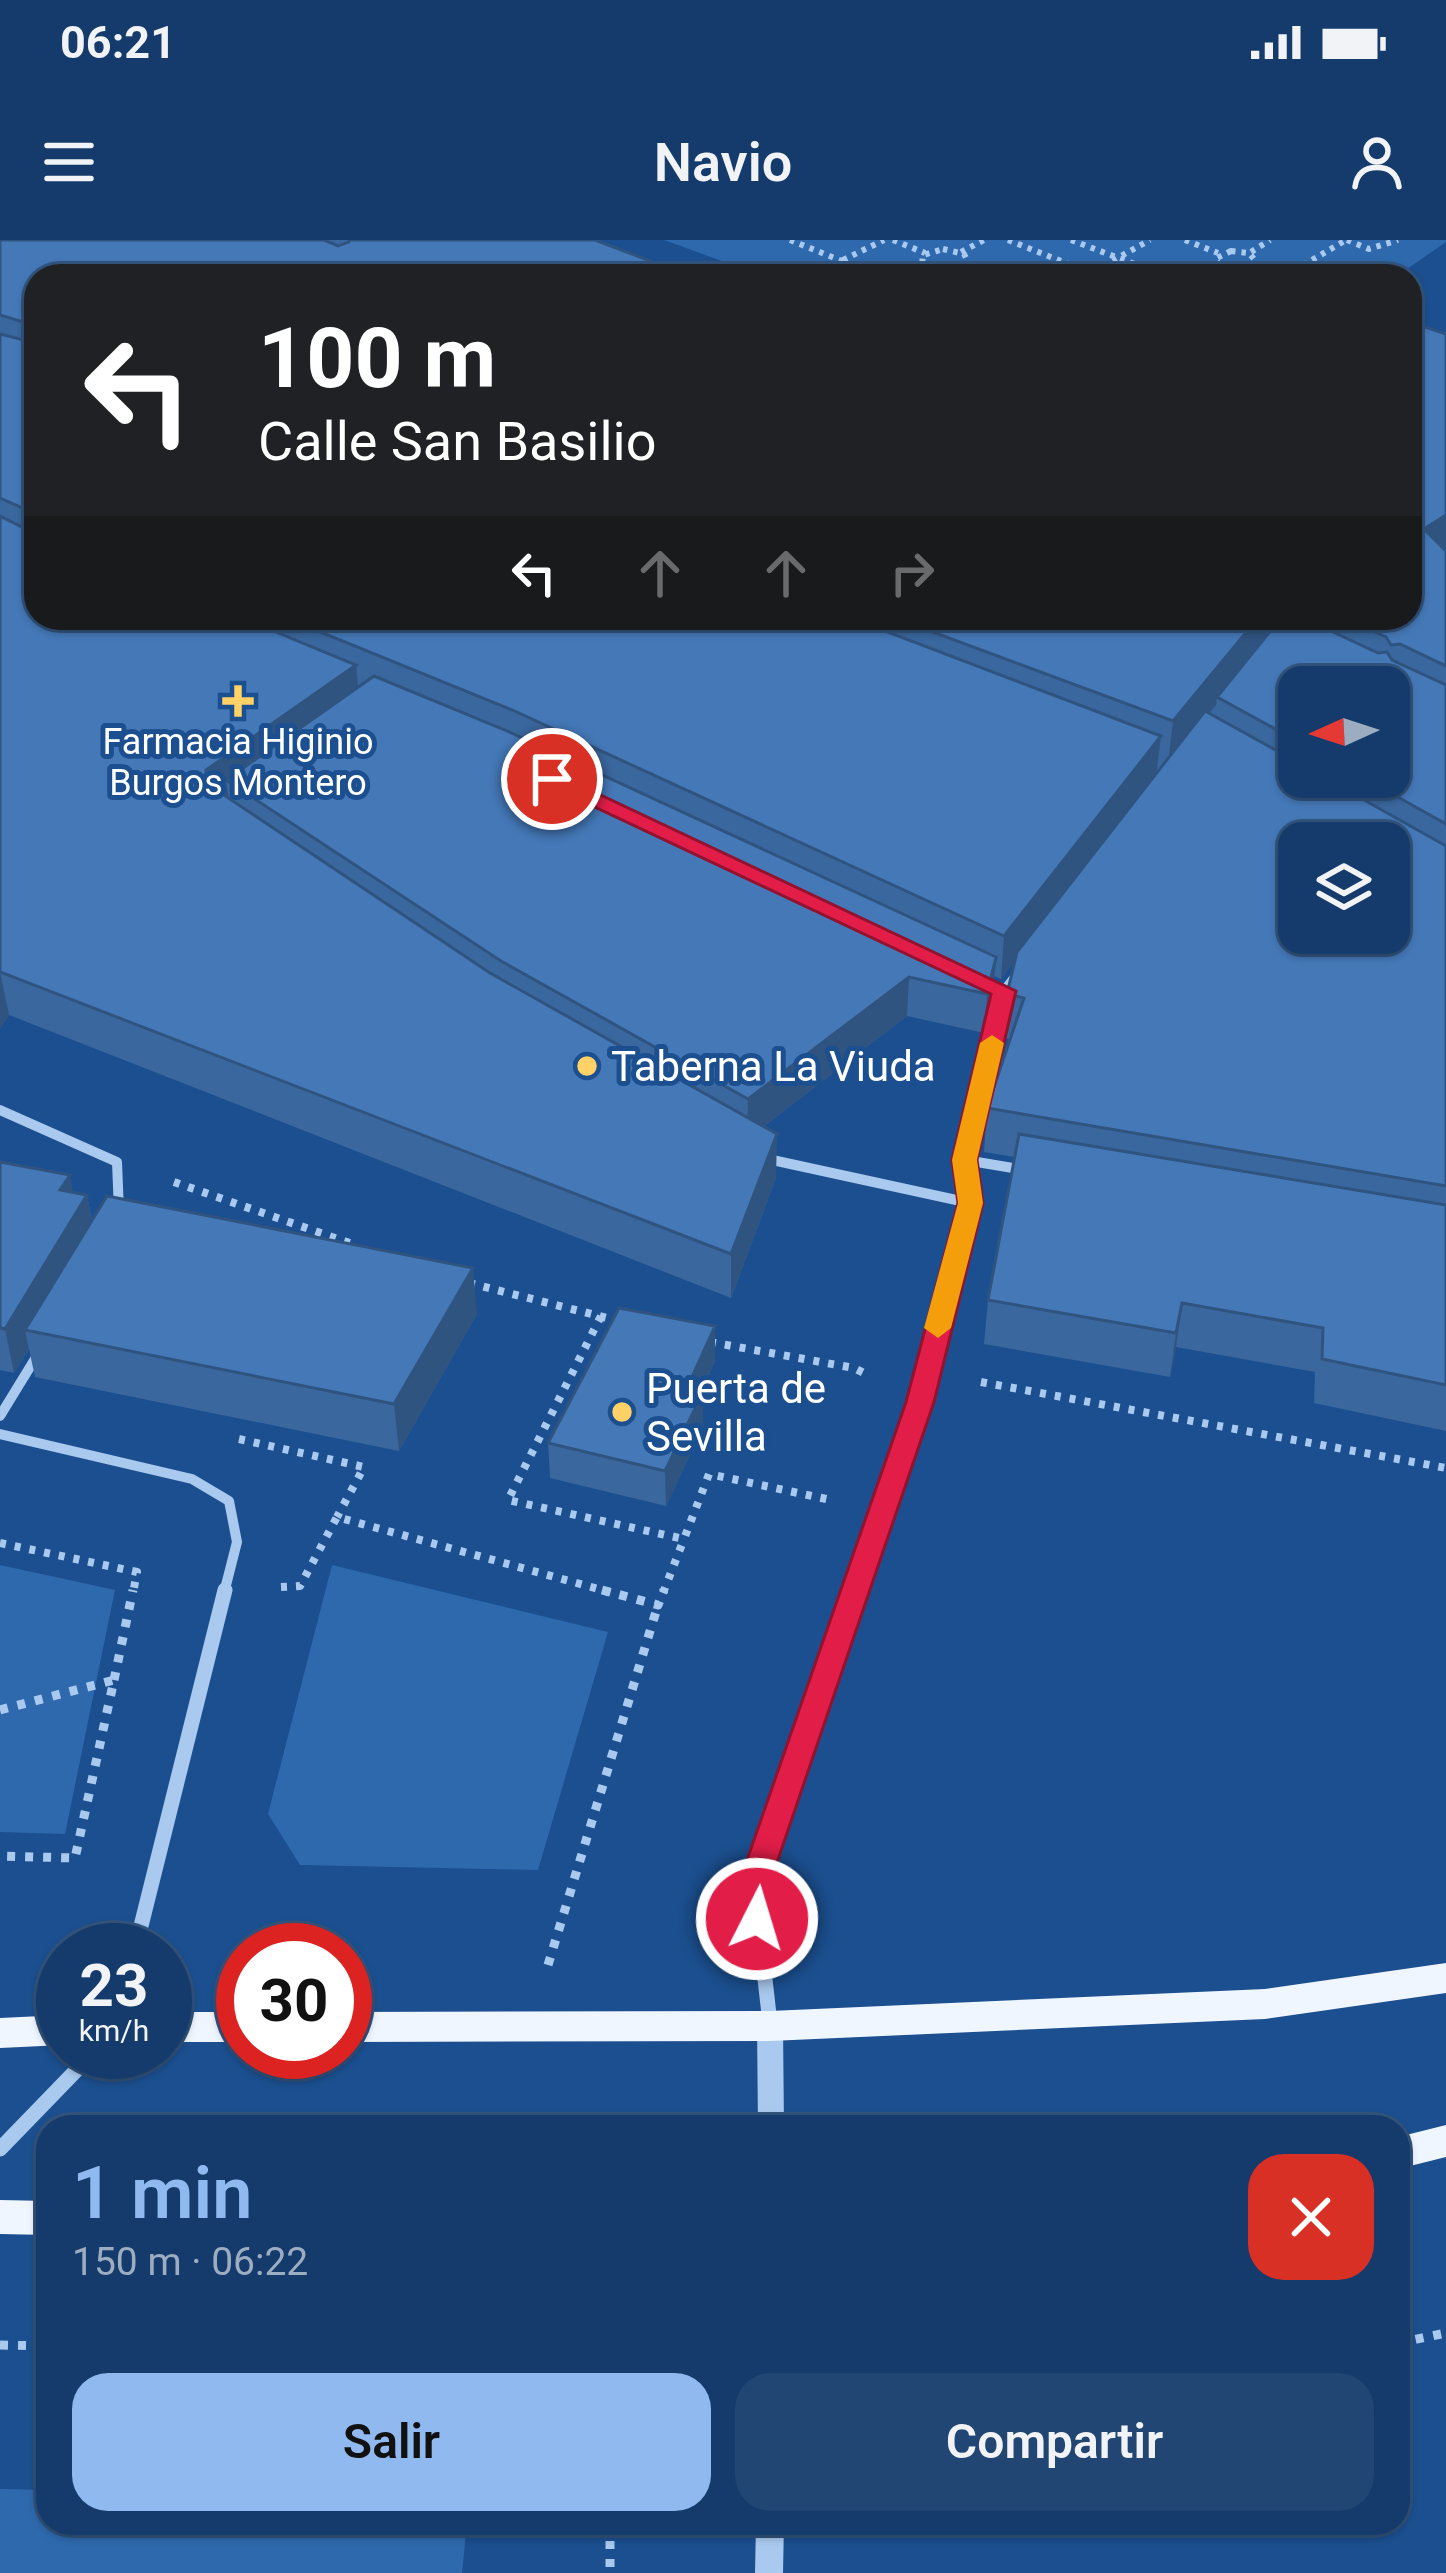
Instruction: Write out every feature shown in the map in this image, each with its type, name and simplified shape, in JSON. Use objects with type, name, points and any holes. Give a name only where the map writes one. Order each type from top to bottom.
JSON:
[{"type":"main road","points":[[372,2027],[770,2026],[1264,2004],[1446,1978]]},
{"type":"main road","points":[[0,2033],[36,2031]]},
{"type":"main road","points":[[1410,2150],[1446,2141]]},
{"type":"main road","points":[[0,2217],[36,2218]]},
{"type":"street","points":[[771,2115],[770,2026],[754,1883],[920,1402],[970,1203],[965,1160],[1004,991],[1031,955]]},
{"type":"street","points":[[982,981],[1004,991]]},
{"type":"street","points":[[0,1110],[117,1162],[119,1218]]},
{"type":"street","points":[[748,1150],[770,1162],[970,1203]]},
{"type":"street","points":[[965,1160],[1036,1172]]},
{"type":"street","points":[[0,1416],[48,1337]]},
{"type":"street","points":[[0,1434],[193,1479],[229,1501],[237,1542],[142,1923]]},
{"type":"street","points":[[0,2149],[68,2079]]},
{"type":"street","points":[[769,2573],[770,2535]]},
{"type":"path","points":[[790,240],[849,264]]},
{"type":"path","points":[[842,261],[884,240]]},
{"type":"path","points":[[893,240],[926,253],[959,252],[984,240]]},
{"type":"path","points":[[1008,240],[1064,264]]},
{"type":"path","points":[[1071,240],[1136,264]]},
{"type":"path","points":[[1106,264],[1150,240]]},
{"type":"path","points":[[1185,240],[1220,254],[1250,253],[1270,240]]},
{"type":"path","points":[[1305,264],[1347,240],[1370,249],[1398,240]]},
{"type":"path","points":[[959,252],[969,259],[966,264]]},
{"type":"path","points":[[924,264],[920,260],[926,253]]},
{"type":"path","points":[[1250,253],[1259,260],[1257,264]]},
{"type":"path","points":[[1220,254],[1215,259],[1220,264]]},
{"type":"path","points":[[117,1162],[368,1250]]},
{"type":"path","points":[[451,1277],[640,1326]]},
{"type":"path","points":[[601,1316],[508,1500],[684,1539]]},
{"type":"path","points":[[696,1340],[854,1368],[920,1402]]},
{"type":"path","points":[[927,1372],[1446,1468]]},
{"type":"path","points":[[572,1374],[592,1378]]},
{"type":"path","points":[[193,1479],[231,1437],[364,1467],[300,1586],[225,1591]]},
{"type":"path","points":[[529,2026],[658,1605],[709,1474],[883,1510]]},
{"type":"path","points":[[338,1517],[658,1605]]},
{"type":"path","points":[[0,1544],[136,1572],[75,1858],[0,1856]]},
{"type":"path","points":[[0,1710],[114,1680]]},
{"type":"path","points":[[1410,2340],[1446,2333]]},
{"type":"path","points":[[0,2345],[36,2346]]},
{"type":"path","points":[[610,2535],[610,2573]]},
{"type":"shaded area","points":[[664,240],[1446,240],[1414,264],[730,264]]},
{"type":"shaded area","points":[[0,1565],[115,1590],[65,1834],[0,1832]]},
{"type":"shaded area","points":[[332,1565],[608,1632],[538,1870],[300,1865],[268,1814]]},
{"type":"shaded area","points":[[0,2489],[36,2490],[36,2535],[466,2535],[462,2573],[0,2573]]},
{"type":"building","points":[[0,240],[324,240],[338,246],[349,240],[595,240],[658,264],[24,264],[24,322],[0,315]]},
{"type":"building","points":[[1422,326],[1446,334],[1446,515],[1424,529],[1446,551],[1446,666],[1400,644],[1391,645],[1371,630],[1422,630]]},
{"type":"building","points":[[0,334],[24,340],[24,509],[0,498]]},
{"type":"building","points":[[0,516],[24,528],[24,630],[271,630],[356,665],[206,770],[206,783],[490,973],[777,1134],[731,1254],[0,972]]},
{"type":"building","points":[[315,630],[883,630],[1161,736],[1004,936],[512,710]]},
{"type":"building","points":[[927,630],[1248,630],[1173,721]]},
{"type":"building","points":[[1271,630],[1329,630],[1378,653],[1387,652],[1405,666],[1278,666],[1278,730],[1217,697]]},
{"type":"building","points":[[1410,668],[1446,685],[1446,824],[1400,798],[1410,798]]},
{"type":"building","points":[[374,676],[505,730],[996,957],[987,994],[909,977],[748,1099],[501,961],[226,780]]},
{"type":"building","points":[[1205,711],[1278,751],[1278,798],[1360,798],[1403,822],[1278,822],[1278,954],[1410,954],[1410,826],[1446,846],[1446,1186],[987,1108],[1024,998],[1007,994],[1017,952]]},
{"type":"building","points":[[1019,1134],[1446,1205],[1446,1385],[1322,1359],[1323,1328],[1182,1303],[1176,1333],[988,1300]]},
{"type":"building","points":[[0,1162],[70,1175],[60,1190],[87,1195],[5,1329],[0,1328]]},
{"type":"building","points":[[107,1196],[473,1268],[394,1404],[25,1330]]},
{"type":"building","points":[[619,1308],[715,1326],[687,1388],[703,1392],[665,1471],[548,1443]]},
{"type":"slow traffic","points":[[938,1328],[970,1203],[965,1160],[992,1043]]},
{"type":"place","name":"Farmacia Higinio Burgos Montero","points":[[238,701]]},
{"type":"place","name":"Taberna La Viuda","points":[[587,1066]]},
{"type":"place","name":"Puerta de Sevilla","points":[[622,1412]]},
{"type":"route","points":[[552,779],[1004,991],[965,1160],[970,1203],[920,1402],[754,1883],[757,1919]]}]
